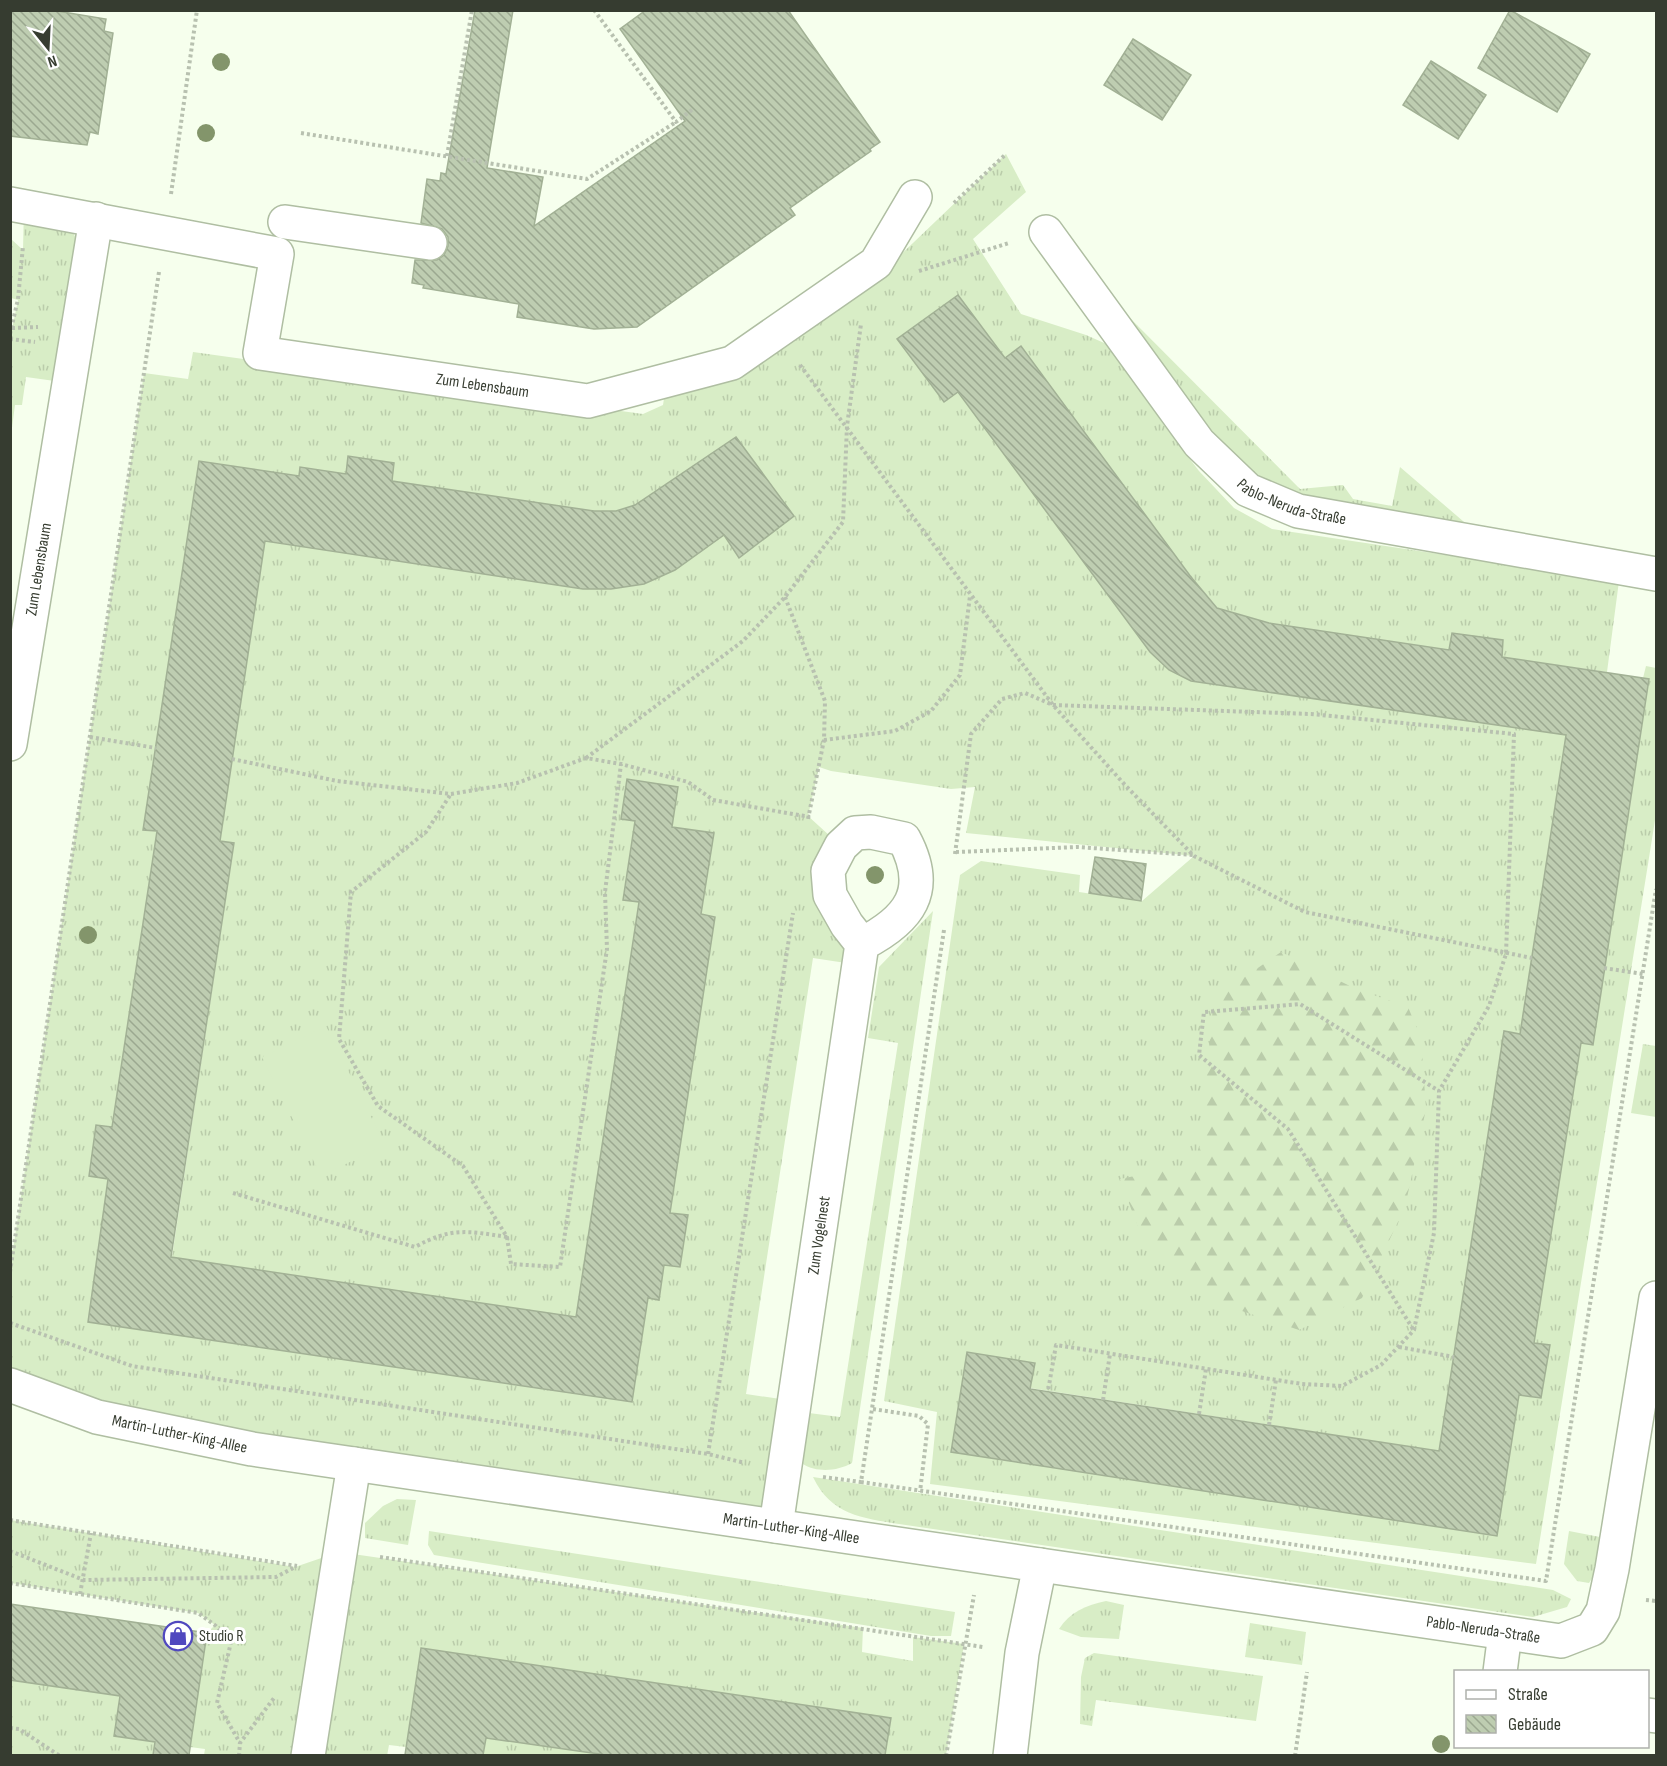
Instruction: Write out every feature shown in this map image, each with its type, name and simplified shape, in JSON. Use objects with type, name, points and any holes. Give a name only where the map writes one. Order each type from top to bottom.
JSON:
[{"type":"street","name":"Zum Lebensbaum","points":[[17,205],[277,254],[260,353],[588,401],[732,363],[876,263],[915,197]]},
{"type":"street","points":[[287,212],[431,233]]},
{"type":"street","name":"Zum Lebensbaum","points":[[10,744],[96,219]]},
{"type":"street","name":"Pablo-Neruda-Straße","points":[[1046,232],[1199,443],[1248,490],[1298,512],[1656,573]]},
{"type":"street","points":[[871,832],[904,839],[914,857],[917,882],[907,912],[886,932],[862,944],[847,925],[830,895],[828,871],[841,846],[855,833],[871,832]]},
{"type":"street","name":"Zum Vogelnest","points":[[776,1526],[862,944]]},
{"type":"street","name":"Pablo-Neruda-Straße","points":[[1040,1565],[1561,1641],[1592,1629],[1603,1611],[1656,1298]]},
{"type":"street","name":"Martin-Luther-King-Allee","points":[[10,1385],[97,1417],[159,1432],[354,1464],[1040,1565]]},
{"type":"street","points":[[308,1755],[354,1464]]},
{"type":"street","points":[[1010,1755],[1022,1653],[1040,1565]]},
{"type":"street","points":[[1500,1670],[1505,1633]]},
{"type":"path","points":[[10,1272],[197,10]]},
{"type":"path","points":[[447,156],[454,101],[472,10]]},
{"type":"path","points":[[594,10],[676,122]]},
{"type":"path","points":[[302,133],[587,179],[693,109]]},
{"type":"path","points":[[10,334],[21,270],[17,205]]},
{"type":"path","points":[[909,274],[1046,232]]},
{"type":"path","points":[[232,759],[337,781],[451,794],[517,783],[586,758],[743,641],[785,597],[843,522],[847,426],[862,322]]},
{"type":"path","points":[[798,362],[1053,705],[1125,785],[1194,856],[1305,912],[1532,958]]},
{"type":"path","points":[[824,740],[896,731],[931,711],[960,675],[970,595]]},
{"type":"path","points":[[785,597],[825,701],[824,740],[807,828]]},
{"type":"path","points":[[954,864],[971,734],[1002,699],[1026,693],[1053,705],[1311,714],[1514,734],[1506,954],[1489,1006],[1438,1092],[1434,1233],[1414,1330],[1381,1365],[1342,1386],[1276,1380],[1056,1345],[1048,1391]]},
{"type":"path","points":[[90,737],[156,748]]},
{"type":"path","points":[[586,758],[621,764],[688,782],[713,800],[808,816],[841,846]]},
{"type":"path","points":[[451,794],[426,832],[351,892],[339,1039],[378,1106],[463,1166],[507,1237],[511,1264],[560,1267],[608,949],[605,892],[621,764]]},
{"type":"path","points":[[914,857],[955,852],[1077,847],[1194,856]]},
{"type":"path","points":[[10,1323],[132,1366],[708,1454],[784,1471],[920,1492],[1546,1581],[1656,889]]},
{"type":"path","points":[[708,1454],[794,911]]},
{"type":"path","points":[[861,1482],[945,923]]},
{"type":"path","points":[[1604,968],[1643,974]]},
{"type":"path","points":[[1414,1330],[1288,1129],[1199,1055],[1204,1012],[1300,1004],[1438,1092]]},
{"type":"path","points":[[233,1193],[415,1247],[438,1234],[469,1231],[507,1237]]},
{"type":"path","points":[[1398,1347],[1454,1357]]},
{"type":"path","points":[[1103,1400],[1110,1354]]},
{"type":"path","points":[[1199,1414],[1206,1369]]},
{"type":"path","points":[[1269,1425],[1276,1380]]},
{"type":"path","points":[[873,1409],[919,1416],[928,1424],[920,1492]]},
{"type":"path","points":[[10,1520],[296,1567]]},
{"type":"path","points":[[80,1594],[91,1533]]},
{"type":"path","points":[[10,1551],[84,1580],[276,1577],[296,1567],[339,1552],[1022,1653]]},
{"type":"path","points":[[946,1755],[964,1644],[983,1556]]},
{"type":"path","points":[[294,1578],[296,1567]]},
{"type":"path","points":[[10,1583],[198,1613],[216,1626],[231,1642],[217,1703],[240,1743]]},
{"type":"path","points":[[1295,1755],[1307,1672]]},
{"type":"path","points":[[239,1755],[240,1743],[274,1698],[276,1687]]},
{"type":"path","points":[[10,1728],[19,1730],[60,1755]]},
{"type":"green space","points":[[1006,154],[1026,192],[973,239],[1021,314],[1086,335],[1111,346],[1164,425],[1199,471],[1234,508],[1272,529],[1619,581],[1607,672],[1502,657],[1503,640],[1452,634],[1449,650],[1269,623],[1218,608],[1191,577],[1020,347],[1005,358],[958,295],[898,339],[944,402],[958,392],[1150,652],[1170,670],[1191,681],[1566,735],[1520,1034],[1504,1031],[1439,1451],[1030,1388],[1035,1363],[967,1352],[951,1452],[1497,1535],[1519,1395],[1541,1398],[1550,1345],[1534,1343],[1581,1043],[1593,1044],[1649,679],[1643,678],[1646,666],[1656,668],[1656,814],[1536,1564],[930,1484],[937,1412],[884,1401],[960,875],[981,861],[1080,875],[1079,892],[1142,901],[1194,856],[966,833],[975,787],[951,789],[831,771],[819,767],[808,816],[841,846],[828,871],[859,965],[813,958],[746,1394],[794,1401],[776,1526],[252,1449],[11,1385],[11,1250],[13,1250],[144,373],[188,379],[193,352],[643,414],[663,405],[667,379],[738,378],[867,287]],"holes":[[[349,456],[394,463],[392,481],[594,511],[616,511],[635,505],[793,516],[739,558],[724,535],[583,589],[265,541],[220,841],[234,843],[172,1257],[576,1317],[639,902],[623,899],[635,821],[621,818],[627,780],[678,787],[672,827],[714,833],[701,914],[715,917],[670,1213],[688,1216],[680,1266],[664,1265],[659,1300],[648,1298],[632,1402],[88,1321],[109,1179],[89,1176],[96,1125],[112,1127],[157,831],[144,830],[199,461],[299,476],[300,467],[346,474]]]},
{"type":"green space","points":[[24,206],[70,226],[78,243],[69,383],[26,377],[22,405],[15,405],[11,435],[11,334],[18,300],[11,298],[10,238],[23,250]]},
{"type":"green space","points":[[1120,308],[1300,489],[1343,485],[1353,499],[1392,506],[1400,467],[1492,546],[1248,490]]},
{"type":"green space","points":[[933,911],[852,1463],[834,1469],[815,1469],[803,1464],[809,1413],[840,1417],[898,1043],[868,1038],[879,967]]},
{"type":"green space","points":[[1281,952],[1356,989],[1408,1007],[1421,1038],[1426,1109],[1405,1207],[1362,1298],[1299,1330],[1209,1300],[1142,1238],[1120,1179],[1198,1163],[1214,998]]},
{"type":"green space","points":[[326,1026],[385,1145],[321,1176],[262,1057]]},
{"type":"green space","points":[[1643,1044],[1656,1046],[1656,1117],[1631,1113]]},
{"type":"green space","points":[[813,1477],[1553,1590],[1571,1599],[1567,1607],[1533,1617],[885,1522],[860,1517],[838,1507],[820,1490]]},
{"type":"green space","points":[[397,1499],[416,1500],[408,1545],[365,1538],[365,1523],[383,1506]]},
{"type":"green space","points":[[10,1520],[295,1567],[339,1552],[863,1628],[862,1652],[913,1661],[913,1637],[964,1644],[946,1755],[885,1755],[891,1718],[422,1649],[406,1747],[389,1745],[387,1756],[204,1755],[205,1749],[190,1747],[207,1633],[215,1625],[198,1613],[11,1583]]},
{"type":"green space","points":[[429,1531],[955,1612],[951,1636],[931,1636],[434,1555],[428,1545]]},
{"type":"green space","points":[[1569,1531],[1605,1538],[1597,1571],[1589,1583],[1577,1581],[1564,1564]]},
{"type":"green space","points":[[1106,1601],[1124,1605],[1119,1639],[1081,1637],[1059,1629],[1079,1610]]},
{"type":"green space","points":[[1250,1623],[1306,1632],[1302,1665],[1245,1657]]},
{"type":"green space","points":[[1094,1653],[1263,1676],[1256,1721],[1096,1700],[1092,1726],[1080,1724],[1081,1677],[1085,1658]]},
{"type":"green space","points":[[11,1680],[120,1696],[115,1736],[155,1742],[153,1755],[11,1756]]},
{"type":"green space","points":[[486,1738],[606,1755],[483,1756]]},
{"type":"building","points":[[10,10],[51,10],[106,19],[104,31],[113,33],[98,134],[90,132],[87,145],[10,136]]},
{"type":"building","points":[[475,10],[513,10],[487,168],[543,177],[534,226],[685,121],[620,29],[646,10],[788,10],[880,142],[870,149],[871,151],[790,208],[795,215],[637,327],[594,329],[517,317],[519,304],[423,288],[424,285],[412,283],[415,260],[437,260],[444,255],[448,246],[448,237],[442,229],[421,223],[427,179],[440,181],[441,173],[446,174]]},
{"type":"building","points":[[1510,10],[1590,54],[1557,112],[1478,68]]},
{"type":"building","points":[[1133,39],[1191,75],[1162,120],[1104,85]]},
{"type":"building","points":[[1431,61],[1486,95],[1458,139],[1403,105]]},
{"type":"building","points":[[958,295],[1005,358],[1021,346],[1191,577],[1217,608],[1269,623],[1449,650],[1452,633],[1503,640],[1502,657],[1649,679],[1593,1045],[1581,1043],[1534,1343],[1550,1345],[1541,1398],[1519,1395],[1497,1536],[951,1452],[967,1352],[1035,1363],[1030,1389],[1439,1451],[1504,1031],[1520,1034],[1566,735],[1191,681],[1169,670],[1150,652],[958,392],[944,402],[897,339]]},
{"type":"building","points":[[736,437],[794,516],[739,558],[724,535],[675,570],[644,584],[611,589],[583,589],[265,541],[220,841],[234,843],[171,1257],[576,1317],[639,902],[623,900],[635,821],[621,819],[627,779],[678,787],[672,827],[714,833],[701,914],[715,917],[670,1213],[688,1215],[680,1267],[664,1265],[659,1300],[648,1298],[632,1402],[88,1322],[108,1179],[89,1176],[96,1125],[112,1127],[157,831],[143,830],[199,461],[299,476],[300,467],[346,474],[348,456],[394,463],[392,481],[594,511],[616,511],[635,505]]},
{"type":"building","points":[[1095,857],[1146,864],[1141,901],[1089,893]]},
{"type":"building","points":[[10,1604],[207,1633],[189,1755],[153,1755],[155,1742],[114,1736],[120,1696],[10,1680]]},
{"type":"building","points":[[421,1648],[891,1718],[885,1755],[606,1755],[486,1738],[483,1755],[405,1755]]},
{"type":"place","name":"Studio R","points":[[178,1636]]}]
